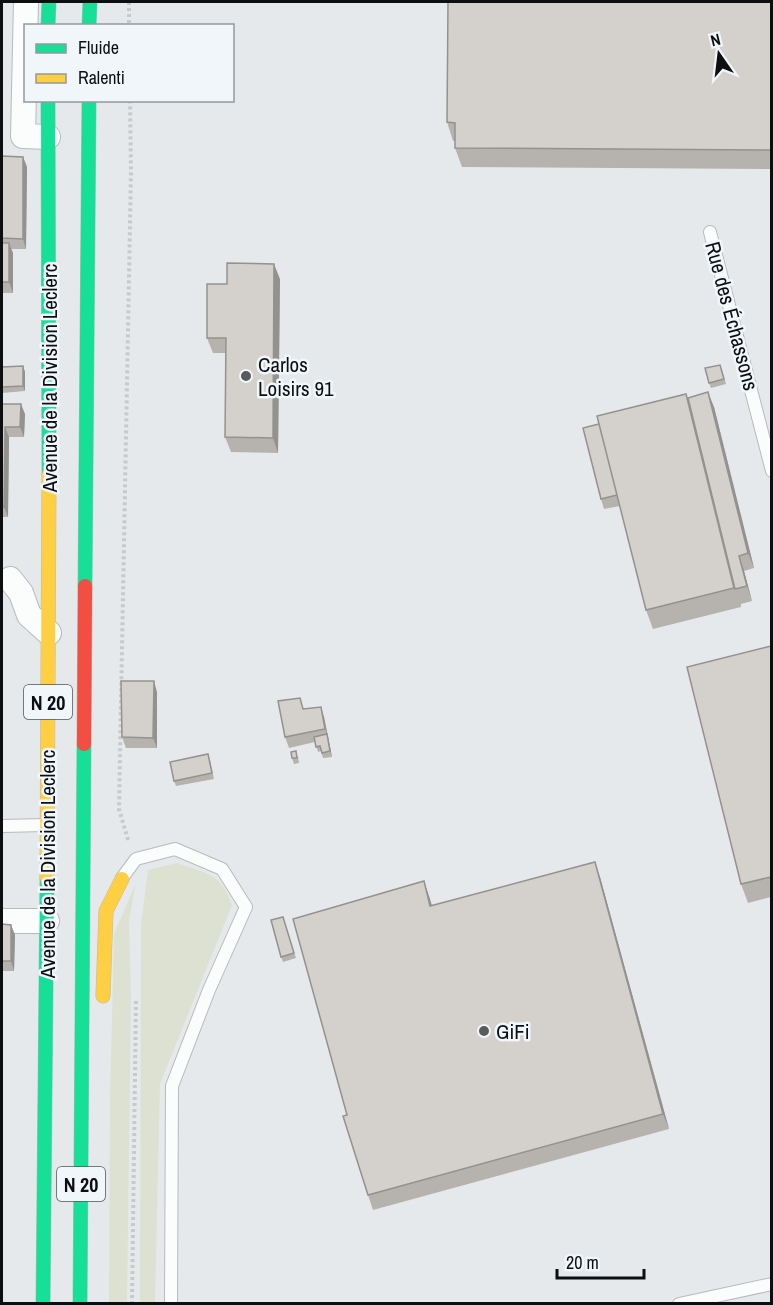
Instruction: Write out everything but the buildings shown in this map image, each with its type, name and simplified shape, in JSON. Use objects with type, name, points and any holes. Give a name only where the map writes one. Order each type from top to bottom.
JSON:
[{"type":"main road","points":[[48,24],[49,2]]},
{"type":"main road","points":[[90,2],[90,24]]},
{"type":"main road","name":"Avenue de la Division Leclerc","points":[[43,1304],[49,633],[48,102]]},
{"type":"main road","name":"Avenue de la Division Leclerc","points":[[80,1304],[89,102]]},
{"type":"main road","points":[[103,1012],[106,911],[122,879]]},
{"type":"main road","points":[[82,1064],[97,1041]]},
{"type":"main road","points":[[35,1304],[45,1068]]},
{"type":"street","points":[[26,2],[26,24]]},
{"type":"street","points":[[24,91],[23,136],[48,137]]},
{"type":"street","points":[[4,574],[21,592],[29,615],[49,633]]},
{"type":"street","points":[[2,921],[47,921]]},
{"type":"lane","name":"Rue des Échassons","points":[[710,232],[771,471]]},
{"type":"lane","points":[[2,826],[47,825]]},
{"type":"lane","points":[[122,879],[136,859],[175,849],[222,869],[246,908],[209,990],[172,1086],[171,1304]]},
{"type":"lane","points":[[679,1304],[771,1284]]},
{"type":"path","points":[[129,2],[129,24]]},
{"type":"path","points":[[130,102],[131,171],[119,809],[130,846]]},
{"type":"path","points":[[132,1304],[136,997]]},
{"type":"green space","points":[[177,863],[204,872],[217,880],[228,894],[232,905],[160,1084],[155,1303],[140,1303],[141,925],[148,870]]},
{"type":"green space","points":[[136,883],[129,920],[131,996],[127,1303],[109,1304],[114,934]]},
{"type":"traffic: fast","points":[[48,24],[49,2]]},
{"type":"traffic: fast","points":[[89,24],[90,2]]},
{"type":"traffic: fast","points":[[48,102],[49,474]]},
{"type":"traffic: fast","points":[[85,586],[89,102]]},
{"type":"traffic: fast","points":[[80,1304],[84,744]]},
{"type":"traffic: fast","points":[[43,1304],[47,878]]},
{"type":"traffic: slow","points":[[47,878],[49,474]]},
{"type":"traffic: slow","points":[[103,996],[106,911],[122,879]]},
{"type":"traffic: jam","points":[[84,744],[85,586]]},
{"type":"place","name":"Carlos Loisirs 91","points":[[246,376]]},
{"type":"place","name":"GiFi","points":[[484,1031]]}]
